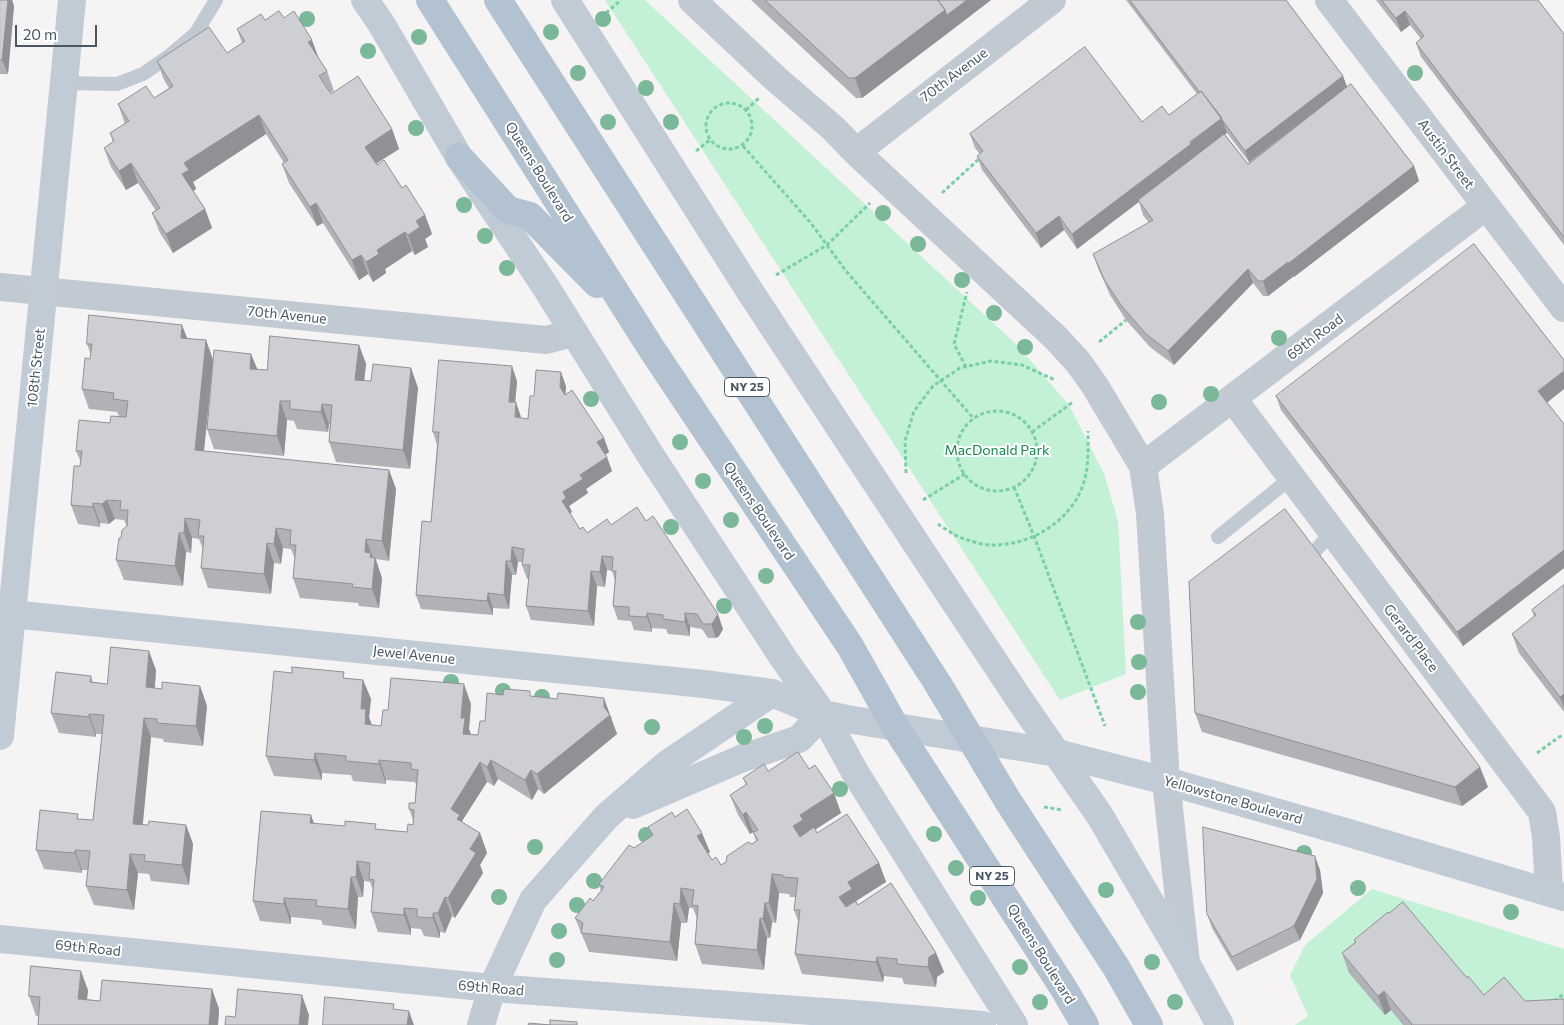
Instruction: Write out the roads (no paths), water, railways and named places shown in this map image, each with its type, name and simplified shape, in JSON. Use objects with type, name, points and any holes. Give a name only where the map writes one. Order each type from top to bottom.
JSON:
[{"type":"main road","name":"Queens Boulevard","points":[[430,0],[696,418],[850,646],[896,728],[1064,989],[1085,1025]]},
{"type":"main road","name":"NY 25","points":[[498,0],[938,684],[1008,801],[1116,967],[1149,1025]]},
{"type":"main road","points":[[459,156],[508,210],[530,216],[638,327]]},
{"type":"street","name":"108th Street","points":[[0,736],[6,614],[44,291],[72,0]]},
{"type":"street","points":[[365,0],[382,25],[459,156],[547,289],[651,456],[784,659],[823,714],[856,774],[1014,1025]]},
{"type":"street","points":[[565,0],[751,293],[1019,699],[1100,816],[1220,1025]]},
{"type":"street","points":[[692,0],[776,79],[833,128],[856,152],[891,182],[1056,338],[1078,362],[1095,386],[1142,466],[1151,524],[1166,781],[1186,963]]},
{"type":"street","name":"70th Avenue","points":[[856,152],[1052,0]]},
{"type":"street","name":"Austin Street","points":[[1329,0],[1564,308]]},
{"type":"street","name":"69th Road","points":[[1142,466],[1486,206]]},
{"type":"street","name":"70th Avenue","points":[[0,287],[546,340],[573,333]]},
{"type":"street","name":"Gerard Place","points":[[1233,399],[1542,812],[1556,894]]},
{"type":"street","name":"Jewel Avenue","points":[[6,614],[704,684],[772,693],[823,714],[896,728]]},
{"type":"street","points":[[481,1025],[492,988],[533,900],[606,816],[667,764],[772,693]]},
{"type":"street","points":[[606,816],[734,762],[800,739],[823,714]]},
{"type":"street","name":"Yellowstone Boulevard","points":[[896,728],[1057,753],[1166,781],[1556,894]]},
{"type":"street","name":"69th Road","points":[[0,940],[492,988],[857,1014],[982,1025]]},
{"type":"lane","points":[[64,82],[117,84],[143,74],[196,34],[216,0]]},
{"type":"lane","points":[[1218,537],[1291,478]]},
{"type":"lane","points":[[1312,555],[1332,531]]},
{"type":"park label","name":"MacDonald Park","points":[[997,450]]}]
